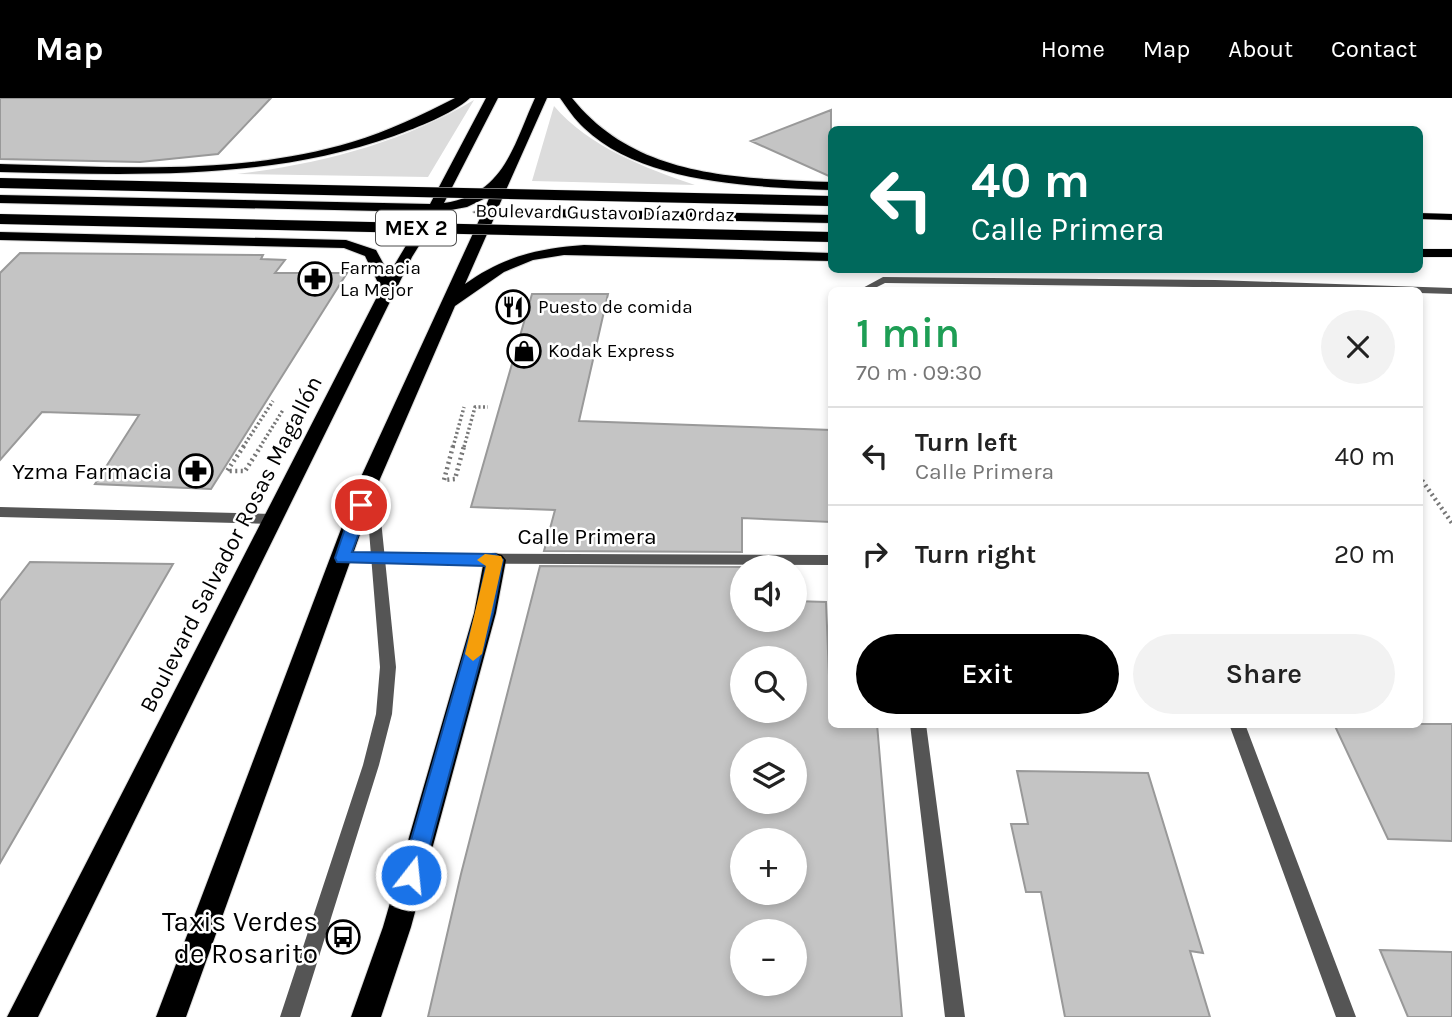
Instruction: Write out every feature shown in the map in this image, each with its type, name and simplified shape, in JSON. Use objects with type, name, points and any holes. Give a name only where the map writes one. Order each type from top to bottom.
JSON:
[{"type":"highway","points":[[0,168],[177,172],[239,169],[297,160],[384,138],[431,118],[464,98]]},
{"type":"highway","name":"Boulevard Salvador Rosas Magallón","points":[[22,1017],[389,289],[492,98]]},
{"type":"highway","points":[[171,1017],[370,479],[541,98]]},
{"type":"highway","points":[[566,98],[574,111],[601,135],[649,161],[698,174],[754,183],[828,186]]},
{"type":"highway","points":[[0,199],[435,208],[470,203],[484,197],[508,173]]},
{"type":"highway","points":[[410,248],[443,222],[491,210],[828,219]]},
{"type":"highway","points":[[0,236],[346,244],[371,253],[389,289]]},
{"type":"highway","points":[[447,308],[470,286],[497,268],[545,251],[597,249],[828,257]]},
{"type":"highway","points":[[366,1017],[397,927],[485,613],[495,560]]},
{"type":"main road","name":"Boulevard Gustavo Díaz Ordaz","points":[[0,183],[828,201]]},
{"type":"main road","points":[[1423,216],[1452,217]]},
{"type":"main road","name":"Boulevard Gustavo Díaz Ordaz","points":[[0,219],[828,237]]},
{"type":"main road","points":[[1423,253],[1452,253]]},
{"type":"street","points":[[870,287],[883,280],[1167,287]]},
{"type":"street","points":[[1423,290],[1452,290]]},
{"type":"street","points":[[289,1017],[371,765],[384,714],[388,667],[380,558],[370,479]]},
{"type":"street","points":[[0,512],[272,519]]},
{"type":"street","name":"Calle Primera","points":[[342,558],[828,561]]},
{"type":"street","points":[[919,728],[955,1017]]},
{"type":"street","points":[[1238,728],[1346,1017]]},
{"type":"path","points":[[272,401],[227,471],[244,471],[283,410]]},
{"type":"path","points":[[464,407],[444,480],[455,480],[475,407],[488,407]]},
{"type":"path","points":[[1423,482],[1452,523]]},
{"type":"shaded area","points":[[474,100],[428,177],[237,174],[329,158],[389,140]]},
{"type":"shaded area","points":[[554,106],[601,145],[695,185],[532,181]]},
{"type":"building","points":[[0,98],[271,98],[218,154],[140,162],[0,159]]},
{"type":"building","points":[[831,110],[831,126],[828,126],[828,176],[751,141]]},
{"type":"building","points":[[20,253],[263,255],[261,259],[285,260],[275,273],[347,273],[211,489],[95,484],[139,415],[42,412],[0,460],[0,273]]},
{"type":"building","points":[[532,294],[608,294],[579,421],[828,430],[828,522],[742,518],[742,552],[544,551],[555,510],[471,507]]},
{"type":"building","points":[[30,562],[173,564],[0,863],[0,601]]},
{"type":"building","points":[[540,566],[730,567],[730,632],[807,632],[807,601],[826,602],[828,728],[877,728],[902,1017],[428,1017],[461,874]]},
{"type":"building","points":[[1423,724],[1452,724],[1452,841],[1388,839],[1336,728],[1423,728]]},
{"type":"building","points":[[1017,771],[1148,773],[1203,953],[1190,951],[1210,1017],[1065,1017],[1041,892],[1026,892],[1011,824],[1028,824]]},
{"type":"building","points":[[1380,950],[1452,952],[1452,1017],[1408,1017]]},
{"type":"slow traffic","points":[[473,654],[485,613],[495,560],[485,560]]},
{"type":"place","name":"Farmacia La Mejor","points":[[315,279]]},
{"type":"place","name":"Puesto de comida","points":[[513,307]]},
{"type":"place","name":"Kodak Express","points":[[524,351]]},
{"type":"place","name":"Yzma Farmacia","points":[[196,471]]},
{"type":"place","name":"Taxis Verdes de Rosarito","points":[[343,937]]},
{"type":"route","points":[[361,505],[342,558],[495,560],[485,613],[411,875]]}]
